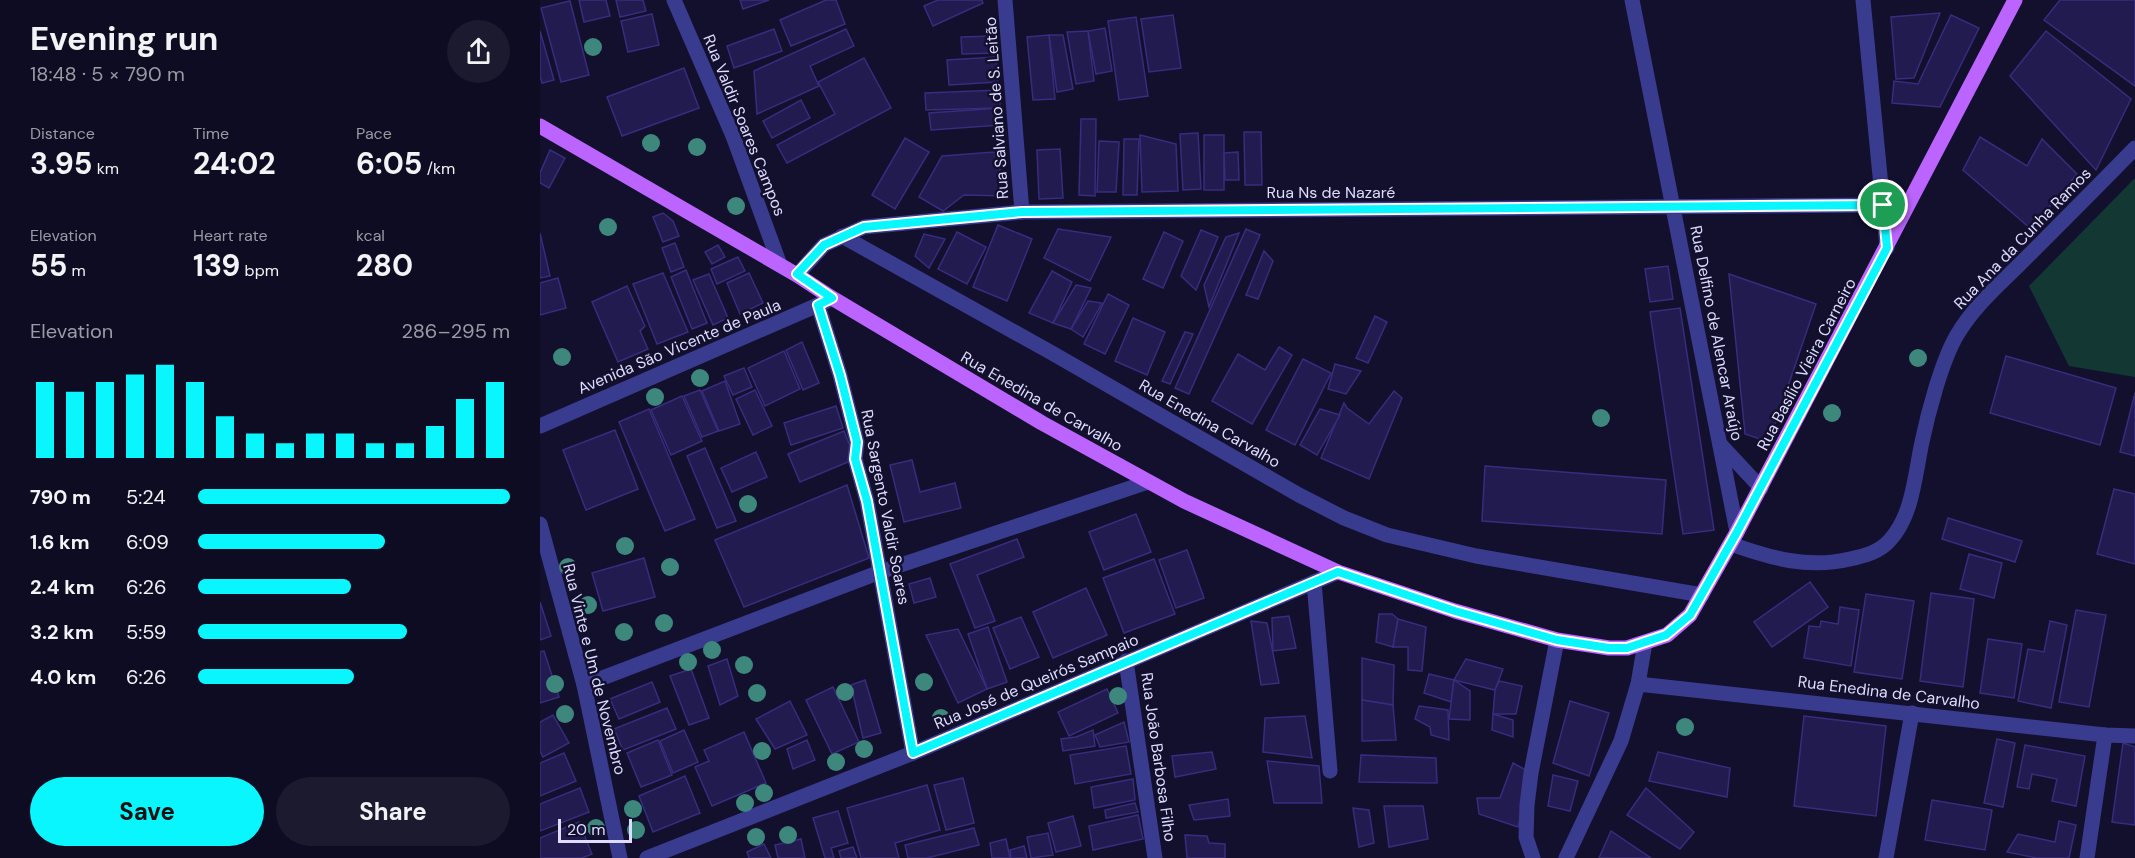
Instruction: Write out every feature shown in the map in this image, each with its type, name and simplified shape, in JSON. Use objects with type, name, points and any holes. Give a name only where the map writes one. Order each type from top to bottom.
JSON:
[{"type":"main road","name":"Rua Basílio Vieira Carneiro","points":[[1557,640],[1609,648],[1627,648],[1645,644],[1666,635],[1690,615],[1761,488],[2015,0]]},
{"type":"main road","name":"Rua Enedina de Carvalho","points":[[540,126],[797,274],[825,302],[1184,501],[1338,572],[1455,611],[1557,640]]},
{"type":"street","name":"Rua Valdir Soares Campos","points":[[675,0],[733,136],[780,265]]},
{"type":"street","points":[[1005,0],[1011,0]]},
{"type":"street","name":"Rua Salviano de S. Leitão","points":[[1005,0],[1022,212]]},
{"type":"street","name":"Rua Delfino de Alencar Araújo","points":[[1632,0],[1720,444],[1734,538]]},
{"type":"street","points":[[1863,0],[1887,248]]},
{"type":"street","name":"Rua Ana da Cunha Ramos","points":[[1734,538],[1777,559],[1806,563],[1837,562],[1878,550],[1890,541],[1908,509],[1924,430],[1946,356],[1966,320],[2135,148]]},
{"type":"street","name":"Rua Ns de Nazaré","points":[[797,274],[824,245],[864,227],[1022,212],[1883,205]]},
{"type":"street","name":"Rua Enedina Carvalho","points":[[842,236],[1344,518],[1387,535],[1476,556],[1702,595]]},
{"type":"street","name":"Avenida São Vicente de Paula","points":[[540,426],[825,302]]},
{"type":"street","name":"Rua Sargento Valdir Soares","points":[[825,302],[857,442],[855,459],[867,501],[913,753]]},
{"type":"street","points":[[1720,444],[1761,488]]},
{"type":"street","points":[[584,685],[880,572],[1148,482]]},
{"type":"street","name":"Rua Vinte e Um de Novembro","points":[[540,524],[584,685],[620,858]]},
{"type":"street","name":"Rua José de Queirós Sampaio","points":[[647,858],[913,753],[1338,572]]},
{"type":"street","points":[[1314,582],[1330,771]]},
{"type":"street","points":[[1533,858],[1526,837],[1527,805],[1557,640]]},
{"type":"street","points":[[1566,858],[1621,741],[1638,684],[1645,644]]},
{"type":"street","name":"Rua João Barbosa Filho","points":[[1126,661],[1155,858]]},
{"type":"street","name":"Rua Enedina de Carvalho","points":[[1638,684],[2104,735],[2135,736]]},
{"type":"street","points":[[1886,858],[1912,713]]},
{"type":"street","points":[[2087,858],[2104,735]]},
{"type":"green space","points":[[2135,178],[2135,377],[2069,366],[2029,286]]},
{"type":"building","points":[[579,0],[606,0],[610,16],[584,22]]},
{"type":"building","points":[[616,0],[643,0],[646,11],[620,17]]},
{"type":"building","points":[[740,0],[769,0],[743,9]]},
{"type":"building","points":[[826,0],[836,0],[845,24],[791,46],[780,20]]},
{"type":"building","points":[[938,0],[982,0],[983,3],[933,26],[924,6]]},
{"type":"building","points":[[2060,0],[2135,0],[2135,86],[2044,20]]},
{"type":"building","points":[[570,1],[589,75],[561,82],[541,8]]},
{"type":"building","points":[[1940,13],[1914,78],[1896,79],[1891,17]]},
{"type":"building","points":[[652,14],[659,45],[628,52],[621,21]]},
{"type":"building","points":[[1173,15],[1181,68],[1149,72],[1141,19]]},
{"type":"building","points":[[1951,15],[1979,28],[1940,107],[1892,103],[1894,81],[1918,84]]},
{"type":"building","points":[[1136,17],[1148,96],[1119,100],[1108,21]]},
{"type":"building","points":[[1105,28],[1112,71],[1096,74],[1088,31]]},
{"type":"building","points":[[774,29],[782,51],[734,68],[727,46]]},
{"type":"building","points":[[846,29],[854,46],[810,66],[819,86],[757,114],[754,71]]},
{"type":"building","points":[[540,31],[554,80],[542,83],[540,76]]},
{"type":"building","points":[[1088,31],[1094,81],[1076,84],[1067,32]]},
{"type":"building","points":[[2046,31],[2131,99],[2096,170],[2010,76]]},
{"type":"building","points":[[1049,35],[1063,35],[1073,89],[1057,92]]},
{"type":"building","points":[[1049,35],[1055,99],[1033,100],[1027,37]]},
{"type":"building","points":[[996,36],[996,53],[962,54],[961,37]]},
{"type":"building","points":[[996,57],[998,82],[949,85],[947,60]]},
{"type":"building","points":[[864,58],[891,108],[787,163],[777,145],[835,114],[818,82]]},
{"type":"building","points":[[684,68],[699,108],[622,136],[607,97]]},
{"type":"building","points":[[1000,90],[1000,108],[926,110],[925,93]]},
{"type":"building","points":[[801,100],[810,118],[772,138],[763,121]]},
{"type":"building","points":[[1000,108],[1001,125],[931,130],[929,113]]},
{"type":"building","points":[[1081,119],[1096,119],[1095,196],[1079,195]]},
{"type":"building","points":[[1244,132],[1261,132],[1262,185],[1245,185]]},
{"type":"building","points":[[1198,133],[1201,189],[1183,190],[1180,134]]},
{"type":"building","points":[[1140,135],[1176,144],[1178,191],[1142,192]]},
{"type":"building","points":[[1204,135],[1224,135],[1224,190],[1204,190]]},
{"type":"building","points":[[1980,137],[2027,166],[2042,139],[2077,174],[2031,229],[1963,170]]},
{"type":"building","points":[[905,138],[929,152],[895,209],[872,195]]},
{"type":"building","points":[[1124,139],[1139,139],[1137,195],[1123,195]]},
{"type":"building","points":[[1099,141],[1119,142],[1116,192],[1097,192]]},
{"type":"building","points":[[1060,149],[1063,198],[1039,199],[1037,150]]},
{"type":"building","points":[[550,150],[565,158],[549,188],[540,183],[540,173]]},
{"type":"building","points":[[994,152],[1009,196],[964,195],[943,211],[919,197],[942,156]]},
{"type":"building","points":[[1238,152],[1239,180],[1225,180],[1224,153]]},
{"type":"building","points":[[663,213],[673,221],[679,236],[663,242],[653,217]]},
{"type":"building","points":[[998,225],[1032,239],[1007,301],[973,287]]},
{"type":"building","points":[[1058,229],[1111,237],[1090,281],[1044,258]]},
{"type":"building","points":[[1246,229],[1260,235],[1189,394],[1175,388]]},
{"type":"building","points":[[1201,230],[1218,237],[1196,290],[1181,276]]},
{"type":"building","points":[[957,232],[986,247],[967,284],[938,269]]},
{"type":"building","points":[[1164,232],[1183,241],[1163,288],[1143,279]]},
{"type":"building","points":[[540,233],[550,276],[540,278]]},
{"type":"building","points":[[1239,233],[1209,307],[1204,285],[1226,237]]},
{"type":"building","points":[[924,234],[945,239],[929,268],[915,256]]},
{"type":"building","points":[[675,243],[684,267],[671,272],[662,248]]},
{"type":"building","points":[[718,245],[725,257],[712,264],[705,252]]},
{"type":"building","points":[[1264,251],[1273,261],[1258,299],[1246,295]]},
{"type":"building","points":[[738,257],[745,271],[717,284],[711,269]]},
{"type":"building","points":[[1668,266],[1673,299],[1650,302],[1645,269]]},
{"type":"building","points":[[686,270],[707,323],[692,329],[671,277]]},
{"type":"building","points":[[1052,271],[1072,282],[1053,323],[1029,313]]},
{"type":"building","points":[[663,273],[688,332],[657,344],[633,284]]},
{"type":"building","points":[[749,273],[763,303],[740,314],[727,283]]},
{"type":"building","points":[[709,274],[728,318],[713,325],[693,280]]},
{"type":"building","points":[[1729,274],[1816,304],[1769,442],[1745,434]]},
{"type":"building","points":[[558,278],[566,308],[540,315],[540,283]]},
{"type":"building","points":[[1076,285],[1091,288],[1071,329],[1053,323]]},
{"type":"building","points":[[627,286],[645,326],[640,331],[648,349],[618,362],[592,302]]},
{"type":"building","points":[[1108,294],[1129,305],[1105,354],[1084,344]]},
{"type":"building","points":[[1088,301],[1102,303],[1083,337],[1071,329]]},
{"type":"building","points":[[1680,308],[1714,530],[1683,534],[1650,312]]},
{"type":"building","points":[[1375,316],[1387,322],[1368,363],[1356,358]]},
{"type":"building","points":[[1133,318],[1165,332],[1147,375],[1115,361]]},
{"type":"building","points":[[1185,332],[1193,334],[1170,384],[1162,381]]},
{"type":"building","points":[[802,342],[819,383],[803,390],[786,350]]},
{"type":"building","points":[[1279,347],[1292,355],[1252,424],[1212,401],[1238,354],[1265,370]]},
{"type":"building","points":[[784,351],[800,389],[765,406],[748,368]]},
{"type":"building","points":[[2006,356],[2116,388],[2100,445],[1990,413]]},
{"type":"building","points":[[1303,359],[1331,373],[1295,445],[1266,430]]},
{"type":"building","points":[[1335,364],[1361,371],[1346,394],[1328,389]]},
{"type":"building","points":[[744,368],[752,387],[733,395],[724,376]]},
{"type":"building","points":[[725,381],[740,424],[719,431],[702,391]]},
{"type":"building","points":[[700,390],[718,431],[702,437],[684,396]]},
{"type":"building","points":[[755,390],[772,426],[753,435],[736,399]]},
{"type":"building","points":[[1394,391],[1402,398],[1369,479],[1321,458],[1344,403],[1347,408],[1369,424]]},
{"type":"building","points":[[2135,393],[2135,456],[2120,452]]},
{"type":"building","points":[[682,396],[702,441],[671,455],[651,410]]},
{"type":"building","points":[[836,406],[843,428],[791,445],[784,423]]},
{"type":"building","points":[[649,409],[695,519],[665,531],[619,422]]},
{"type":"building","points":[[1320,409],[1340,415],[1317,455],[1300,445]]},
{"type":"building","points":[[615,430],[638,489],[586,510],[563,450]]},
{"type":"building","points":[[844,431],[855,459],[800,482],[788,454]]},
{"type":"building","points":[[705,448],[736,521],[717,528],[687,456]]},
{"type":"building","points":[[756,452],[767,477],[732,492],[721,468]]},
{"type":"building","points":[[912,460],[920,492],[955,483],[961,508],[904,522],[890,465]]},
{"type":"building","points":[[1485,466],[1666,480],[1662,534],[1482,521]]},
{"type":"building","points":[[847,485],[869,558],[744,607],[715,540]]},
{"type":"building","points":[[2114,489],[2135,494],[2135,564],[2097,554]]},
{"type":"building","points":[[1136,514],[1151,552],[1104,570],[1089,532]]},
{"type":"building","points":[[1948,518],[2022,541],[2015,562],[1942,539]]},
{"type":"building","points":[[1017,539],[1024,557],[977,575],[995,621],[975,628],[950,564]]},
{"type":"building","points":[[1187,550],[1204,598],[1176,608],[1159,560]]},
{"type":"building","points":[[1969,554],[2002,563],[1994,598],[1960,589]]},
{"type":"building","points":[[644,558],[655,597],[603,611],[592,573]]},
{"type":"building","points":[[1154,559],[1175,614],[1124,633],[1103,578]]},
{"type":"building","points":[[930,578],[936,597],[914,603],[909,584]]},
{"type":"building","points":[[1810,582],[1828,607],[1772,647],[1754,622]]},
{"type":"building","points":[[1086,588],[1107,635],[1053,658],[1033,612]]},
{"type":"building","points":[[1931,593],[1974,599],[1963,687],[1920,681]]},
{"type":"building","points":[[1866,594],[1914,601],[1902,679],[1854,672]]},
{"type":"building","points":[[540,602],[551,636],[540,640]]},
{"type":"building","points":[[1840,607],[1859,610],[1851,666],[1804,658],[1809,626],[1820,627],[1821,621],[1838,624]]},
{"type":"building","points":[[2076,610],[2106,615],[2089,707],[2059,702]]},
{"type":"building","points":[[1379,614],[1392,614],[1398,619],[1393,647],[1376,642]]},
{"type":"building","points":[[1289,616],[1296,648],[1273,651],[1272,618]]},
{"type":"building","points":[[1021,617],[1039,657],[1010,669],[993,628]]},
{"type":"building","points":[[1398,619],[1426,627],[1422,671],[1408,670],[1408,647],[1393,647]]},
{"type":"building","points":[[1251,621],[1267,623],[1279,683],[1261,685]]},
{"type":"building","points":[[2050,621],[2067,625],[2051,708],[2018,701],[2028,649],[2044,652]]},
{"type":"building","points":[[988,627],[1007,682],[987,689],[968,634]]},
{"type":"building","points":[[958,629],[987,689],[958,703],[926,635]]},
{"type":"building","points":[[1988,639],[2022,644],[2014,698],[1980,693]]},
{"type":"building","points":[[544,651],[559,697],[540,703],[540,652]]},
{"type":"building","points":[[1362,658],[1394,665],[1393,705],[1362,700]]},
{"type":"building","points":[[727,659],[738,696],[720,705],[708,666]]},
{"type":"building","points":[[1466,659],[1503,669],[1495,690],[1454,680]]},
{"type":"building","points":[[691,669],[709,718],[689,725],[670,676]]},
{"type":"building","points":[[1429,674],[1454,680],[1451,702],[1424,693]]},
{"type":"building","points":[[865,680],[881,733],[863,738],[851,685]]},
{"type":"building","points":[[1454,680],[1470,691],[1470,720],[1449,719]]},
{"type":"building","points":[[1499,681],[1522,686],[1516,714],[1493,714],[1495,690]]},
{"type":"building","points":[[652,682],[660,702],[619,719],[610,699]]},
{"type":"building","points":[[833,687],[859,742],[832,754],[806,700]]},
{"type":"building","points":[[1107,689],[1118,713],[1069,736],[1058,712]]},
{"type":"building","points":[[1362,700],[1393,705],[1396,740],[1362,741]]},
{"type":"building","points":[[790,701],[807,735],[775,749],[756,719]]},
{"type":"building","points":[[1570,701],[1609,713],[1589,776],[1553,763]]},
{"type":"building","points":[[1419,706],[1448,710],[1449,740],[1431,735],[1430,727],[1415,719]]},
{"type":"building","points":[[667,708],[676,729],[623,750],[614,729]]},
{"type":"building","points":[[1493,714],[1513,720],[1513,737],[1492,730]]},
{"type":"building","points":[[553,715],[569,743],[543,757],[540,751],[540,722]]},
{"type":"building","points":[[1305,716],[1312,758],[1263,752],[1265,718]]},
{"type":"building","points":[[1804,716],[1886,726],[1876,816],[1794,806]]},
{"type":"building","points":[[1124,722],[1129,742],[1100,747],[1095,735]]},
{"type":"building","points":[[684,730],[698,762],[673,773],[660,741]]},
{"type":"building","points":[[1093,730],[1095,746],[1063,751],[1061,739],[1076,737]]},
{"type":"building","points":[[744,732],[766,783],[712,806],[695,767],[709,761],[704,750]]},
{"type":"building","points":[[1997,739],[2015,743],[2003,807],[1984,803]]},
{"type":"building","points":[[658,740],[672,775],[641,787],[627,753]]},
{"type":"building","points":[[807,740],[815,760],[793,769],[787,749]]},
{"type":"building","points":[[2123,743],[2135,747],[2135,825],[2112,822]]},
{"type":"building","points":[[2025,745],[2085,756],[2076,806],[2052,801],[2057,779],[2032,774],[2029,789],[2017,787]]},
{"type":"building","points":[[1126,746],[1131,774],[1075,784],[1070,755]]},
{"type":"building","points":[[1212,752],[1216,769],[1175,777],[1172,756]]},
{"type":"building","points":[[1658,752],[1730,768],[1727,797],[1649,781]]},
{"type":"building","points":[[564,753],[576,781],[540,796],[540,763]]},
{"type":"building","points":[[1361,755],[1436,758],[1437,783],[1359,782]]},
{"type":"building","points":[[1267,761],[1319,766],[1322,803],[1274,803]]},
{"type":"building","points":[[1513,763],[1531,773],[1518,827],[1479,814],[1477,798],[1500,798]]},
{"type":"building","points":[[1553,775],[1578,781],[1570,811],[1548,806]]},
{"type":"building","points":[[685,776],[700,813],[653,832],[639,796]]},
{"type":"building","points":[[963,778],[974,823],[946,830],[934,785]]},
{"type":"building","points":[[1133,779],[1135,800],[1094,808],[1091,787]]},
{"type":"building","points":[[927,785],[940,830],[895,843],[899,858],[861,858],[847,808]]},
{"type":"building","points":[[580,788],[589,812],[540,831],[540,804]]},
{"type":"building","points":[[1646,788],[1694,832],[1680,849],[1627,815]]},
{"type":"building","points":[[1228,799],[1230,816],[1194,820],[1189,805]]},
{"type":"building","points":[[1932,800],[1992,810],[1985,850],[1925,840]]},
{"type":"building","points":[[1135,803],[1138,812],[1106,818],[1105,810]]},
{"type":"building","points":[[1384,806],[1423,806],[1428,839],[1389,847]]},
{"type":"building","points":[[1353,808],[1369,810],[1374,843],[1359,847]]},
{"type":"building","points":[[838,811],[848,843],[831,848],[834,858],[825,858],[813,818]]},
{"type":"building","points":[[1138,815],[1143,839],[1093,850],[1089,826]]},
{"type":"building","points":[[1073,816],[1081,846],[1056,852],[1048,823]]},
{"type":"building","points":[[2059,821],[2076,825],[2069,858],[2037,858],[2007,852],[2018,834],[2055,842]]},
{"type":"building","points":[[579,822],[592,854],[582,858],[540,858],[540,838]]},
{"type":"building","points":[[974,828],[979,845],[927,858],[908,858],[905,845]]},
{"type":"building","points":[[1611,831],[1651,858],[1599,858]]},
{"type":"building","points":[[1048,833],[1053,855],[1031,858],[1027,837]]},
{"type":"building","points":[[1185,835],[1207,836],[1209,843],[1225,844],[1225,858],[1187,858]]},
{"type":"building","points":[[801,839],[805,858],[778,858],[775,845]]},
{"type":"building","points":[[1006,839],[1010,858],[992,858],[990,843]]},
{"type":"building","points":[[764,844],[771,858],[749,858],[747,852]]},
{"type":"building","points":[[1024,846],[1027,858],[1011,858],[1010,850]]},
{"type":"building","points":[[853,847],[857,858],[841,858],[839,851]]},
{"type":"route","points":[[1883,205],[1887,248],[1737,532],[1690,615],[1666,635],[1645,644],[1627,648],[1609,648],[1557,640],[1455,611],[1338,572],[913,753],[867,501],[855,459],[857,442],[840,375],[818,305],[832,298],[797,274],[824,245],[864,227],[1022,212],[1883,205]]}]
